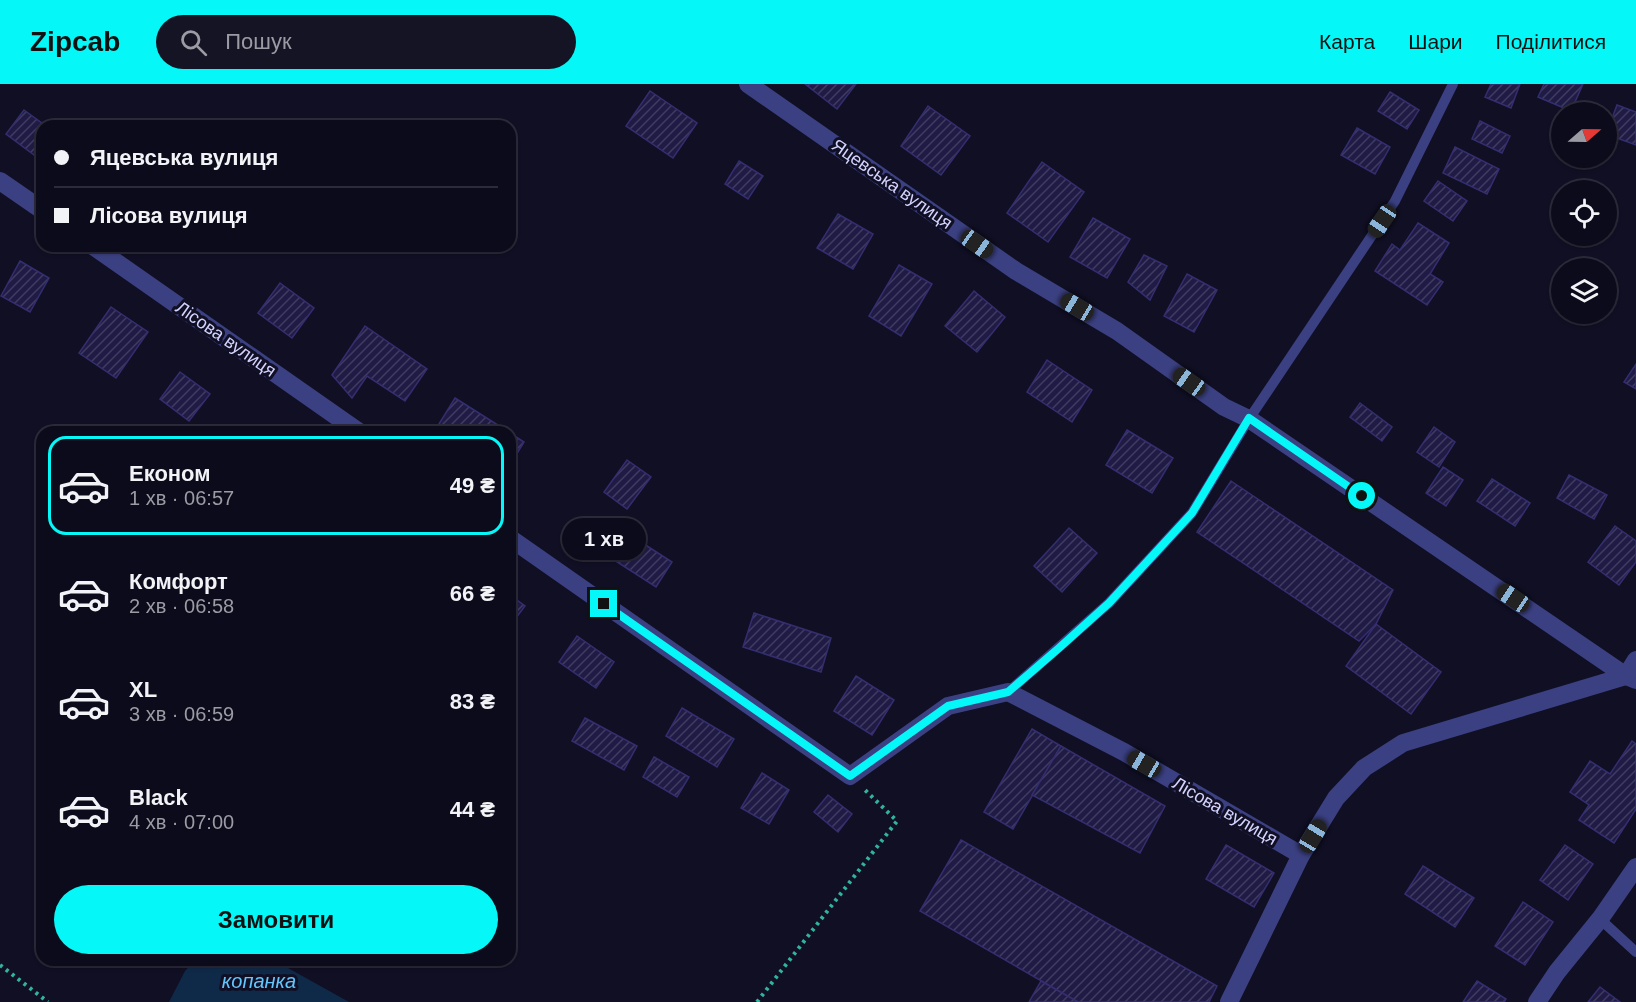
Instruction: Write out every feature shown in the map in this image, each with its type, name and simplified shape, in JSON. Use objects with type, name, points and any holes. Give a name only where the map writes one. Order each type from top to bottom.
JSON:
[{"type":"street","name":"Яцевська вулиця","points":[[748,84],[1016,271],[1117,332],[1224,407],[1249,418],[1631,678]]},
{"type":"street","points":[[0,181],[36,206]]},
{"type":"street","name":"Лісова вулиця","points":[[102,252],[350,426]]},
{"type":"street","points":[[516,542],[850,776],[948,706],[1008,692]]},
{"type":"street","points":[[1229,1002],[1301,855],[1336,798],[1364,768],[1403,743],[1631,678],[1636,660]]},
{"type":"street","name":"Лісова вулиця","points":[[1008,692],[1124,752],[1301,855]]},
{"type":"street","points":[[1537,1002],[1636,867]]},
{"type":"lane","points":[[1008,692],[1109,603],[1192,513],[1249,418],[1395,201],[1453,84]]},
{"type":"lane","points":[[1600,919],[1636,951]]},
{"type":"path","points":[[757,1002],[897,821],[850,776]]},
{"type":"path","points":[[0,965],[48,1002]]},
{"type":"water","name":"копанка","points":[[190,966],[284,966],[349,1002],[169,1002]]},
{"type":"building","points":[[805,84],[856,84],[837,109]]},
{"type":"building","points":[[1491,84],[1520,84],[1511,108],[1485,97]]},
{"type":"building","points":[[1544,84],[1583,84],[1575,102],[1551,103],[1538,97]]},
{"type":"building","points":[[650,91],[697,123],[673,158],[626,126]]},
{"type":"building","points":[[1390,92],[1419,110],[1407,129],[1378,111]]},
{"type":"building","points":[[1617,105],[1636,112],[1636,145],[1617,138]]},
{"type":"building","points":[[928,106],[970,136],[941,175],[901,146]]},
{"type":"building","points":[[24,110],[38,120],[34,155],[6,134]]},
{"type":"building","points":[[1480,121],[1510,136],[1502,153],[1472,139]]},
{"type":"building","points":[[1357,128],[1390,147],[1375,174],[1341,155]]},
{"type":"building","points":[[1455,147],[1499,169],[1487,194],[1443,173]]},
{"type":"building","points":[[739,161],[763,176],[748,199],[725,184]]},
{"type":"building","points":[[1042,162],[1084,192],[1048,242],[1007,213]]},
{"type":"building","points":[[1438,181],[1467,201],[1453,221],[1424,201]]},
{"type":"building","points":[[838,214],[873,234],[853,269],[817,248]]},
{"type":"building","points":[[1093,218],[1130,239],[1107,278],[1070,257]]},
{"type":"building","points":[[1418,223],[1449,243],[1430,274],[1443,282],[1427,305],[1375,271],[1392,244],[1400,250]]},
{"type":"building","points":[[1144,255],[1167,266],[1150,300],[1128,282]]},
{"type":"building","points":[[20,261],[49,278],[30,312],[1,296]]},
{"type":"building","points":[[899,265],[932,284],[901,336],[869,316]]},
{"type":"building","points":[[1187,274],[1217,290],[1194,332],[1164,316]]},
{"type":"building","points":[[280,283],[314,308],[292,338],[258,313]]},
{"type":"building","points":[[974,291],[1005,317],[977,352],[945,326]]},
{"type":"building","points":[[111,307],[148,332],[116,378],[79,353]]},
{"type":"building","points":[[365,326],[427,369],[405,401],[367,376],[352,398],[332,375]]},
{"type":"building","points":[[1047,360],[1092,390],[1072,422],[1027,392]]},
{"type":"building","points":[[1636,364],[1636,389],[1624,382]]},
{"type":"building","points":[[180,372],[210,394],[189,421],[160,399]]},
{"type":"building","points":[[455,398],[499,426],[438,426]]},
{"type":"building","points":[[1360,403],[1392,427],[1382,441],[1350,417]]},
{"type":"building","points":[[1434,427],[1455,442],[1439,467],[1417,452]]},
{"type":"building","points":[[1127,430],[1173,458],[1152,493],[1106,465]]},
{"type":"building","points":[[516,437],[524,442],[516,455]]},
{"type":"building","points":[[627,460],[651,477],[627,509],[604,492]]},
{"type":"building","points":[[1443,467],[1463,480],[1446,506],[1426,493]]},
{"type":"building","points":[[1569,475],[1607,495],[1594,519],[1557,498]]},
{"type":"building","points":[[1492,479],[1530,503],[1515,526],[1477,501]]},
{"type":"building","points":[[1231,481],[1393,590],[1376,624],[1359,641],[1197,532]]},
{"type":"building","points":[[1615,526],[1636,541],[1636,562],[1619,585],[1588,562]]},
{"type":"building","points":[[1069,528],[1097,553],[1062,592],[1034,566]]},
{"type":"building","points":[[630,535],[672,562],[656,587],[614,560]]},
{"type":"building","points":[[516,599],[525,606],[516,618]]},
{"type":"building","points":[[754,613],[831,638],[821,672],[743,647]]},
{"type":"building","points":[[1376,624],[1441,672],[1411,714],[1346,666]]},
{"type":"building","points":[[577,636],[614,662],[596,688],[559,662]]},
{"type":"building","points":[[856,676],[894,700],[872,735],[834,711]]},
{"type":"building","points":[[682,708],[734,739],[717,767],[666,736]]},
{"type":"building","points":[[585,718],[637,746],[624,770],[572,741]]},
{"type":"building","points":[[1032,729],[1061,746],[1013,829],[984,812]]},
{"type":"building","points":[[1632,741],[1636,744],[1636,809],[1614,843],[1579,820],[1589,805],[1570,792],[1590,761],[1610,774]]},
{"type":"building","points":[[1061,746],[1165,806],[1140,853],[1032,795]]},
{"type":"building","points":[[654,757],[689,777],[677,797],[643,777]]},
{"type":"building","points":[[762,773],[789,790],[769,824],[741,808]]},
{"type":"building","points":[[828,795],[852,814],[838,832],[814,812]]},
{"type":"building","points":[[961,840],[1217,986],[1209,1002],[1078,1002],[920,911]]},
{"type":"building","points":[[1226,845],[1274,873],[1254,907],[1206,879]]},
{"type":"building","points":[[1565,845],[1593,864],[1568,900],[1540,880]]},
{"type":"building","points":[[1423,866],[1474,898],[1455,927],[1405,894]]},
{"type":"building","points":[[1523,902],[1553,922],[1525,965],[1495,946]]},
{"type":"building","points":[[1041,981],[1078,1002],[1029,1002]]},
{"type":"building","points":[[1477,981],[1506,999],[1504,1002],[1463,1002]]},
{"type":"building","points":[[1600,987],[1620,1002],[1588,1002]]},
{"type":"route","points":[[604,604],[850,776],[948,706],[1008,692],[1059,648],[1109,603],[1192,513],[1249,418],[1362,496]]}]
